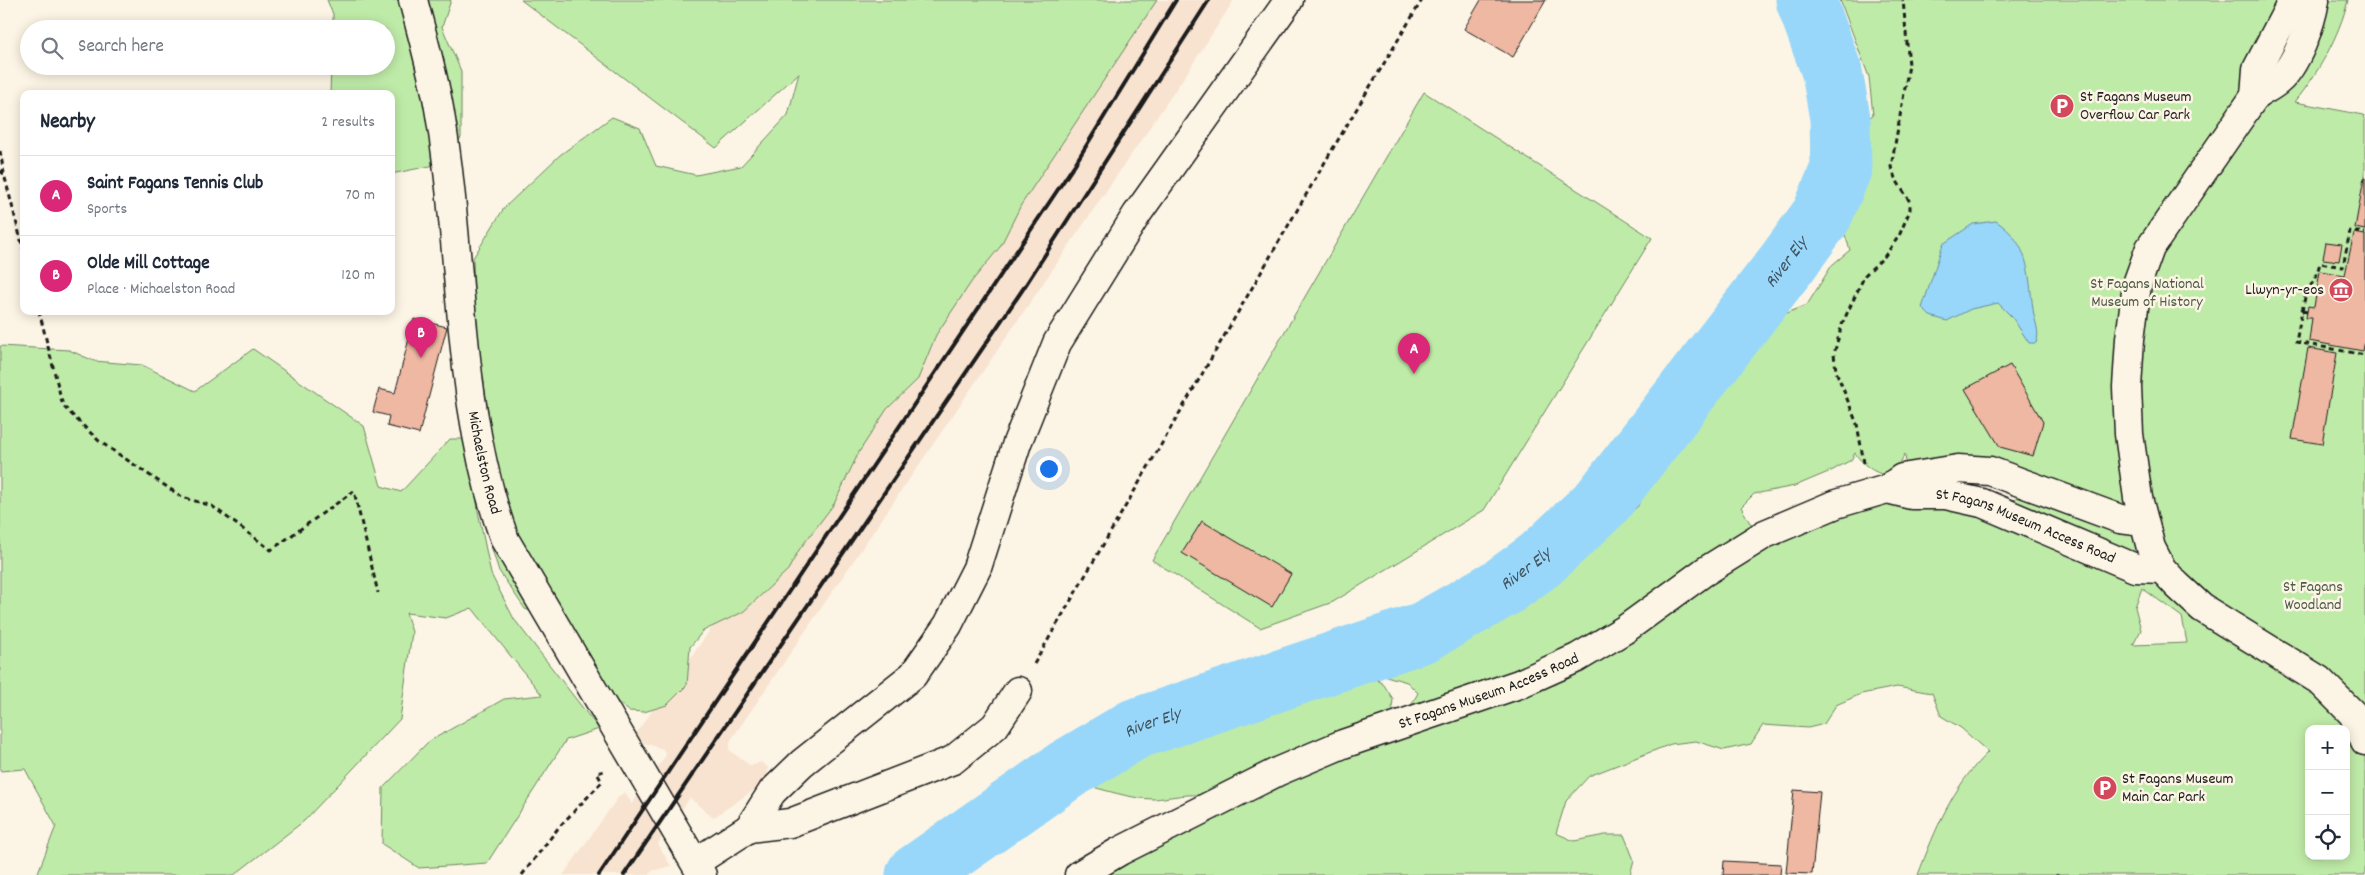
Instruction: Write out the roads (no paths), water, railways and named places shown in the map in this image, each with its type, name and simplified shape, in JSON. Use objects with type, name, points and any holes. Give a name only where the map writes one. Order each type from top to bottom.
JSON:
[{"type":"street","name":"Michaelston Road","points":[[413,0],[440,114],[468,378],[493,508],[505,540],[599,703],[699,868]]},
{"type":"street","points":[[699,868],[749,828],[772,792],[802,763],[913,675],[948,625],[978,568],[1017,443],[1057,343],[1137,214],[1289,0]]},
{"type":"street","points":[[2255,96],[2257,70],[2293,0]]},
{"type":"street","points":[[2316,0],[2302,43],[2279,81],[2255,96],[2150,248],[2138,284],[2131,323],[2127,387],[2129,434],[2144,522],[2151,548],[2162,569],[2202,608],[2319,680],[2353,714],[2365,741]]},
{"type":"street","name":"St Fagans Museum Access Road","points":[[1080,875],[1138,842],[1279,771],[1352,741],[1519,684],[1577,658],[1624,630],[1704,572],[1765,534],[1804,516],[1879,491],[1902,478],[1958,469],[1990,470],[2120,519],[2144,522]]},
{"type":"street","name":"St Fagans Museum Access Road","points":[[1879,491],[1910,495],[1946,495],[1966,499],[2008,513],[2135,568],[2162,569]]},
{"type":"street","points":[[749,828],[790,823],[953,760],[995,726],[1018,691]]},
{"type":"water","points":[[1996,221],[2015,239],[2025,260],[2038,331],[2036,343],[2029,343],[2012,317],[1998,303],[1971,309],[1947,321],[1930,316],[1922,308],[1943,244],[1973,224]]},
{"type":"waterway","name":"River Ely","points":[[916,875],[1066,770],[1135,729],[1424,632],[1503,587],[1540,560],[1602,502],[1788,262],[1822,215],[1841,169],[1840,118],[1832,72],[1806,0]]},
{"type":"railway","points":[[599,875],[1075,164],[1176,0]]},
{"type":"railway","points":[[624,875],[1023,289],[1209,0]]},
{"type":"place","name":"St Fagans Museum Overflow Car Park","points":[[2062,106]]},
{"type":"place","name":"Llwyn-yr-eos","points":[[2341,290]]},
{"type":"place","name":"Olde Mill Cottage","points":[[421,358]]},
{"type":"place","name":"Saint Fagans Tennis Club","points":[[1414,374]]},
{"type":"place","name":"St Fagans Museum Main Car Park","points":[[2105,788]]},
{"type":"park label","name":"St Fagans National Museum of History","points":[[2147,293]]},
{"type":"park label","name":"St Fagans Woodland","points":[[2313,596]]}]
